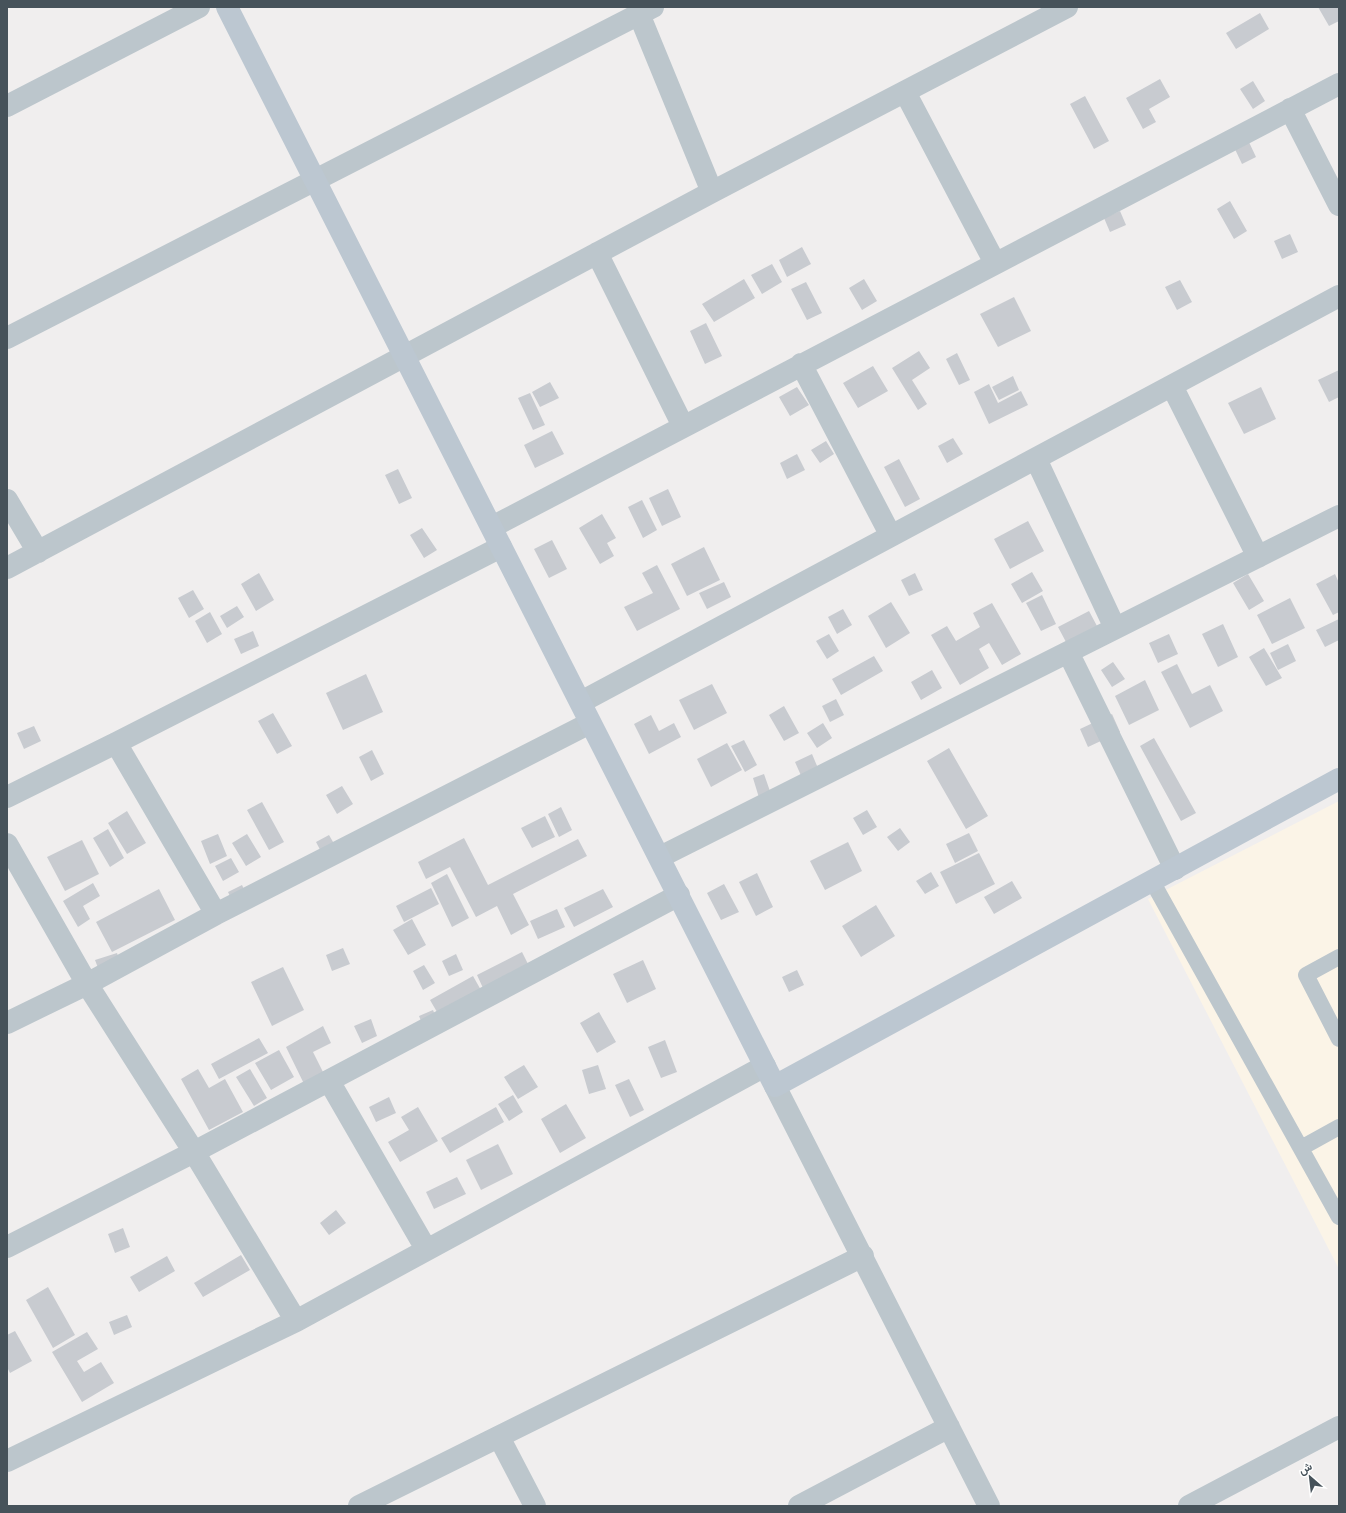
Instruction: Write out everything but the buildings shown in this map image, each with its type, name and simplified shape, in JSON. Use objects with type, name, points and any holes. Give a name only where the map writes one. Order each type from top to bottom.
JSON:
[{"type":"street","points":[[7,106],[199,7]]},
{"type":"street","points":[[227,7],[989,1506]]},
{"type":"street","points":[[7,568],[712,192],[1067,7]]},
{"type":"street","points":[[7,338],[646,11],[712,192]]},
{"type":"street","points":[[492,527],[994,263],[1339,84]]},
{"type":"street","points":[[905,92],[994,263]]},
{"type":"street","points":[[1290,109],[1339,205]]},
{"type":"street","points":[[597,254],[684,426]]},
{"type":"street","points":[[580,702],[1339,296]]},
{"type":"street","points":[[801,364],[891,536]]},
{"type":"street","points":[[1172,386],[1258,557]]},
{"type":"street","points":[[1036,459],[1115,628]]},
{"type":"street","points":[[7,500],[38,552]]},
{"type":"street","points":[[660,857],[1339,516]]},
{"type":"street","points":[[7,797],[116,744],[501,547]]},
{"type":"street","points":[[1068,652],[1175,869]]},
{"type":"street","points":[[7,1022],[87,984],[216,914],[590,723]]},
{"type":"street","points":[[116,744],[216,914]]},
{"type":"street","points":[[775,1086],[1339,780]]},
{"type":"street","points":[[7,844],[87,984],[194,1152],[296,1320]]},
{"type":"street","points":[[7,1247],[194,1152],[679,895]]},
{"type":"street","points":[[7,1461],[296,1320],[765,1066]]},
{"type":"street","points":[[329,1081],[426,1249]]},
{"type":"street","points":[[359,1506],[863,1256]]},
{"type":"street","points":[[799,1506],[949,1427]]},
{"type":"street","points":[[1189,1506],[1339,1427]]},
{"type":"street","points":[[499,1437],[535,1506]]},
{"type":"lane","points":[[1152,881],[1339,1217]]},
{"type":"lane","points":[[1339,957],[1306,975],[1333,1012],[1339,1039]]},
{"type":"lane","points":[[1301,1148],[1339,1127]]},
{"type":"shaded area","points":[[1339,801],[1339,1269],[1148,899]]}]
